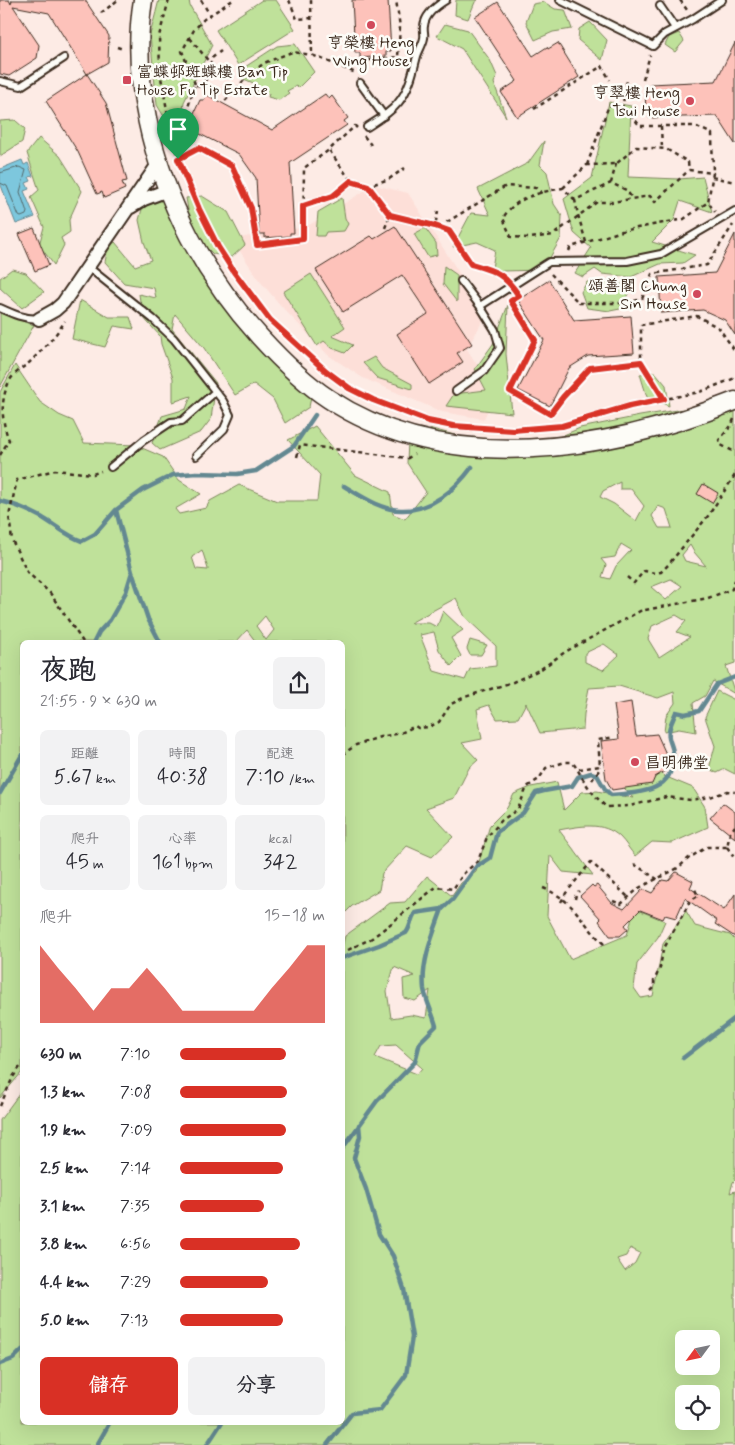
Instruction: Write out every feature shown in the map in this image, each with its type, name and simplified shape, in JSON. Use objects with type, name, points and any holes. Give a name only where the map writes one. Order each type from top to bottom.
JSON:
[{"type":"street","points":[[143,0],[139,44],[139,71],[159,163],[181,220],[208,270],[247,323],[306,382],[330,399],[356,414],[395,430],[442,443],[492,449],[546,448],[600,440],[654,429],[708,412],[735,401]]},
{"type":"street","points":[[39,318],[55,310],[63,303],[159,163]]},
{"type":"street","points":[[127,210],[144,198],[168,190]]},
{"type":"lane","points":[[367,127],[384,116],[399,102],[409,85],[424,37],[424,25],[427,16],[437,5],[446,0]]},
{"type":"lane","points":[[560,0],[653,46],[665,34],[722,0]]},
{"type":"lane","points":[[660,6],[675,28]]},
{"type":"lane","points":[[0,82],[21,86],[64,58]]},
{"type":"lane","points":[[360,83],[384,116]]},
{"type":"lane","points":[[480,306],[550,262],[627,261],[661,254],[735,211]]},
{"type":"lane","points":[[88,266],[153,319],[174,339],[223,402],[230,415],[224,429],[196,456]]},
{"type":"lane","points":[[456,391],[484,371],[500,348],[495,330],[461,281]]},
{"type":"lane","points":[[0,308],[16,316],[30,319],[39,318]]},
{"type":"lane","points":[[111,467],[171,422],[182,421],[216,392]]},
{"type":"path","points":[[101,14],[118,0]]},
{"type":"path","points":[[169,0],[159,36],[159,59],[164,97],[178,159],[199,209],[218,247],[270,320],[326,371],[349,388],[373,400],[428,421],[453,426],[513,430],[562,426],[630,406],[700,392],[735,378]]},
{"type":"path","points":[[201,0],[210,15]]},
{"type":"path","points":[[233,0],[204,19],[182,51],[194,84],[183,124],[199,148],[232,166],[251,208],[257,245],[303,239],[304,168],[355,126]]},
{"type":"path","points":[[289,0],[297,19],[311,18]]},
{"type":"path","points":[[311,0],[312,55]]},
{"type":"path","points":[[360,61],[398,57],[400,27],[396,0]]},
{"type":"path","points":[[190,38],[210,63]]},
{"type":"path","points":[[643,79],[653,46]]},
{"type":"path","points":[[117,47],[123,49]]},
{"type":"path","points":[[194,84],[203,88],[212,58],[221,52]]},
{"type":"path","points":[[226,101],[247,77],[264,63],[292,52],[312,55],[357,74]]},
{"type":"path","points":[[534,109],[602,66],[610,80]]},
{"type":"path","points":[[622,109],[627,80]]},
{"type":"path","points":[[550,273],[579,303],[626,303],[642,299],[652,274],[707,265],[734,226],[721,219],[708,202],[712,175],[712,134],[695,126],[640,126],[628,111],[609,105],[587,165],[563,188],[529,196],[508,209],[503,218],[511,236],[530,238],[553,235],[597,202],[612,202],[650,196],[656,202],[690,170]]},
{"type":"path","points":[[661,126],[662,149]]},
{"type":"path","points":[[575,200],[611,183],[616,164],[636,147],[666,149],[688,162],[690,170]]},
{"type":"path","points":[[178,159],[199,148]]},
{"type":"path","points":[[328,150],[351,181],[368,186],[389,179],[405,168]]},
{"type":"path","points":[[587,165],[616,164]]},
{"type":"path","points":[[690,170],[735,182]]},
{"type":"path","points":[[303,206],[333,196],[351,181]]},
{"type":"path","points":[[611,183],[626,190],[632,198]]},
{"type":"path","points":[[368,186],[390,215],[449,231],[471,264],[497,272],[512,285],[519,296],[511,301],[535,340],[510,391],[550,414],[590,368],[641,362]]},
{"type":"path","points":[[446,230],[447,222],[506,186],[536,188],[542,193]]},
{"type":"path","points":[[563,188],[575,200],[586,242],[622,231],[684,219],[708,202]]},
{"type":"path","points":[[435,226],[438,211]]},
{"type":"path","points":[[385,228],[390,215]]},
{"type":"path","points":[[0,454],[9,440],[3,427],[2,402],[11,379],[59,330],[68,316]]},
{"type":"path","points":[[664,399],[641,362],[641,326],[697,316],[719,328],[735,351]]},
{"type":"path","points":[[727,420],[735,417]]},
{"type":"path","points":[[735,417],[731,426],[719,440],[721,445],[735,452]]},
{"type":"path","points":[[298,457],[300,445],[408,458],[417,451],[408,449]]},
{"type":"path","points":[[82,640],[50,593],[27,572],[12,540],[9,516],[17,480],[55,470],[93,474],[111,467]]},
{"type":"path","points":[[627,576],[634,583],[644,571],[661,572],[708,516],[735,475]]},
{"type":"path","points":[[345,753],[356,745],[380,737],[401,733],[415,726],[418,728],[429,727],[439,722],[451,704],[465,697],[513,682],[541,669],[573,647],[640,610],[708,598],[732,589],[735,580]]},
{"type":"path","points":[[593,779],[600,766],[598,740],[614,737]]},
{"type":"path","points":[[348,950],[372,938],[389,926],[436,886],[453,889],[464,873],[478,861],[487,837],[502,820],[518,809],[527,787],[539,779],[546,768],[565,762],[572,762],[580,771],[584,781],[596,798],[606,807],[630,806],[666,797],[691,800],[710,797],[728,791],[735,792]]},
{"type":"path","points":[[580,771],[600,766]]},
{"type":"path","points":[[726,846],[730,833],[735,826]]},
{"type":"path","points":[[726,846],[733,855],[729,858]]},
{"type":"path","points":[[613,900],[621,904],[639,888],[659,880],[707,847],[726,846]]},
{"type":"path","points":[[562,900],[591,862],[628,897]]},
{"type":"path","points":[[634,864],[659,880]]},
{"type":"path","points":[[651,991],[654,988],[654,981],[660,968],[663,950],[691,900],[698,896],[694,887]]},
{"type":"path","points":[[543,888],[557,893],[562,900],[576,911],[593,934],[605,945]]},
{"type":"path","points":[[575,899],[579,891]]},
{"type":"path","points":[[0,1106],[13,1077],[20,1067]]},
{"type":"shaded area","points":[[374,185],[408,193],[486,315],[467,349],[495,393],[484,419],[442,412],[363,378],[328,355],[259,280],[232,239],[306,227]]},
{"type":"green space","points":[[159,0],[189,0],[190,6],[212,45],[184,102],[179,141],[157,105],[150,35]]},
{"type":"green space","points":[[262,0],[276,0],[295,29],[238,65],[216,30]]},
{"type":"green space","points":[[456,0],[478,0],[475,2],[468,19],[455,15]]},
{"type":"green space","points":[[544,2],[555,9],[565,10],[572,29],[553,32],[535,40],[526,22],[533,4]]},
{"type":"green space","points":[[590,22],[607,40],[602,60],[578,40],[579,29]]},
{"type":"green space","points":[[445,24],[468,30],[490,60],[497,76],[494,83],[506,117],[462,49],[437,36]]},
{"type":"green space","points":[[679,33],[684,41],[675,52],[665,45],[669,37]]},
{"type":"green space","points":[[295,44],[314,72],[298,88],[296,86],[287,91],[289,93],[279,100],[268,97],[269,94],[257,92],[258,85],[239,77],[245,67],[277,46]]},
{"type":"green space","points":[[609,102],[631,106],[628,177],[679,179],[703,177],[712,212],[680,201],[674,220],[652,242],[695,255],[683,263],[660,264],[631,277],[602,274],[595,269],[583,277],[575,273],[591,248],[574,233],[564,199],[592,178]]},
{"type":"green space","points":[[15,120],[25,129],[22,142],[0,156],[0,121]]},
{"type":"green space","points":[[39,138],[60,156],[82,191],[69,220],[70,232],[61,238],[64,245],[54,265],[39,245],[44,227],[31,197],[39,190],[27,153]]},
{"type":"green space","points":[[544,141],[540,165],[547,172],[554,204],[562,216],[561,238],[543,270],[502,271],[491,274],[495,250],[477,242],[453,247],[471,213],[490,215],[478,189],[528,163]]},
{"type":"green space","points":[[202,196],[228,212],[245,245],[232,257],[213,254],[197,238],[190,221],[186,198]]},
{"type":"green space","points":[[342,198],[345,218],[348,224],[344,231],[326,232],[324,236],[316,236],[318,212]]},
{"type":"green space","points":[[161,199],[194,257],[312,393],[309,407],[285,423],[273,399],[254,384],[235,395],[204,348],[175,314],[172,329],[216,383],[211,419],[201,432],[160,450],[152,443],[162,416],[186,409],[191,396],[173,402],[173,378],[160,336],[142,316],[139,294],[156,298],[154,288],[124,283],[105,262],[108,247],[115,242],[135,266],[151,260],[144,242],[139,220],[144,202]]},
{"type":"green space","points":[[425,228],[436,243],[437,255],[428,257],[414,234]]},
{"type":"green space","points":[[444,266],[457,275],[457,302],[443,284]]},
{"type":"green space","points":[[12,269],[26,273],[44,292],[22,308],[0,288],[0,278]]},
{"type":"green space","points":[[311,274],[345,327],[332,336],[353,345],[345,353],[332,348],[324,341],[317,346],[283,292]]},
{"type":"green space","points":[[587,282],[621,283],[628,294],[620,309],[610,311],[587,308],[581,292]]},
{"type":"green space","points":[[80,300],[109,317],[130,317],[134,329],[114,326],[105,347],[72,339]]},
{"type":"green space","points":[[508,305],[506,354],[512,413],[446,406],[454,394],[486,390],[475,369],[493,344]]},
{"type":"green space","points":[[0,313],[34,325],[0,387]]},
{"type":"green space","points":[[374,357],[382,368],[412,384],[412,389],[377,378],[363,363]]},
{"type":"green space","points":[[15,365],[40,402],[59,415],[73,421],[84,443],[135,445],[163,457],[179,480],[201,494],[175,509],[179,514],[206,508],[210,501],[239,485],[277,501],[317,501],[320,475],[288,440],[315,426],[355,475],[390,492],[393,514],[405,519],[426,492],[407,463],[408,440],[432,429],[485,443],[536,447],[580,428],[683,409],[735,407],[735,663],[726,666],[735,694],[713,681],[705,696],[693,703],[696,732],[679,729],[664,732],[666,716],[675,703],[674,692],[658,698],[619,686],[589,688],[583,729],[540,733],[526,703],[518,718],[497,719],[489,705],[477,709],[482,739],[462,743],[478,760],[469,768],[454,798],[426,808],[453,837],[432,857],[407,846],[382,873],[379,890],[352,906],[345,913],[345,640],[266,640],[254,640],[247,630],[238,640],[20,640],[20,1074],[0,1098],[0,392]],"holes":[[[620,482],[620,489],[631,489],[644,506],[636,521],[614,504],[600,497],[603,491]],[[658,506],[666,509],[672,528],[659,528],[652,516]],[[621,544],[631,550],[616,566],[610,579],[602,577],[606,565],[601,559],[615,557]],[[690,545],[706,566],[685,561],[682,555]],[[202,550],[208,570],[196,569],[192,557]],[[671,579],[682,586],[666,600],[651,587]],[[456,598],[465,617],[496,646],[496,666],[470,669],[465,680],[434,671],[420,635],[434,632],[439,650],[451,666],[461,656],[451,638],[463,630],[443,611],[437,627],[429,623],[410,623]],[[676,615],[686,621],[677,632],[690,637],[659,657],[648,639],[652,626]],[[265,616],[274,630],[266,640],[256,626]],[[604,644],[619,655],[603,670],[585,662],[585,653]]]},
{"type":"green space","points":[[655,372],[666,385],[669,406],[647,397],[640,374]]},
{"type":"green space","points":[[470,640],[487,645],[481,655],[470,655],[467,649]]},
{"type":"green space","points":[[717,691],[735,700],[735,774],[725,769],[717,773],[709,769],[715,746],[705,717]]},
{"type":"green space","points":[[653,763],[664,776],[693,788],[705,807],[708,827],[672,843],[652,842],[635,856],[620,837],[606,829],[591,826],[559,830],[593,875],[563,872],[550,855],[547,916],[570,959],[627,935],[631,922],[631,907],[665,921],[658,937],[637,964],[634,988],[641,998],[653,996],[663,944],[686,911],[695,926],[730,935],[735,940],[735,1180],[730,1193],[735,1191],[735,1445],[0,1445],[0,1120],[20,1093],[20,1425],[345,1425],[345,936],[390,903],[405,902],[427,876],[452,896],[461,883],[476,872],[490,825],[507,808],[514,794],[531,787],[557,782],[564,810],[582,792],[597,791],[633,798],[611,773]],"holes":[[[394,967],[415,976],[403,979],[404,998],[415,1001],[430,990],[426,1018],[411,1015],[391,1018],[387,991]],[[396,1045],[422,1068],[417,1074],[375,1057],[381,1046]],[[630,1248],[640,1253],[635,1263],[625,1271],[617,1259],[626,1256]]]},
{"type":"water","points":[[22,160],[24,165],[28,163],[33,176],[29,177],[31,181],[26,183],[29,189],[24,191],[35,217],[16,224],[0,183],[0,169]]},
{"type":"building","points":[[0,0],[9,0],[11,4],[12,0],[85,0],[109,36],[108,62],[87,74],[49,13],[13,6],[39,45],[37,58],[9,76],[0,74]]},
{"type":"building","name":"亨榮樓 Heng Wing House","points":[[352,0],[388,0],[391,51],[386,51],[386,56],[360,58],[360,53],[355,53]]},
{"type":"building","points":[[498,2],[533,56],[547,47],[548,49],[558,43],[579,77],[517,117],[501,92],[517,81],[475,17]]},
{"type":"building","name":"亨翠樓 Heng Tsui House","points":[[735,43],[735,144],[717,116],[649,118],[650,114],[646,113],[645,89],[650,89],[650,84],[716,81]]},
{"type":"building","points":[[87,74],[106,103],[127,181],[122,182],[125,189],[104,198],[102,192],[97,194],[78,152],[46,101]]},
{"type":"building","points":[[325,94],[329,99],[332,96],[348,118],[344,121],[347,125],[290,163],[294,233],[290,233],[290,236],[265,238],[265,234],[259,234],[256,178],[239,154],[190,129],[192,126],[189,124],[200,100],[204,100],[207,95],[272,130]]},
{"type":"building","points":[[395,226],[472,344],[457,353],[463,362],[429,384],[397,334],[428,314],[402,275],[343,312],[316,270],[371,236],[374,239]]},
{"type":"building","points":[[34,228],[49,265],[35,271],[19,234]]},
{"type":"building","name":"頌善閣 Chung Sin House","points":[[735,234],[735,335],[725,320],[703,310],[661,313],[659,277],[715,273]]},
{"type":"building","points":[[549,280],[574,320],[631,316],[634,353],[588,356],[569,368],[550,406],[518,390],[544,340],[518,300]]},
{"type":"building","points":[[703,484],[718,493],[712,503],[697,494]]},
{"type":"building","name":"昌明佛堂","points":[[631,702],[636,736],[657,734],[666,754],[665,771],[655,777],[652,784],[612,790],[606,779],[601,741],[619,739],[614,705]]},
{"type":"building","points":[[723,803],[735,812],[735,838],[710,818]]},
{"type":"building","points":[[676,872],[693,881],[690,888],[724,910],[735,894],[735,937],[715,924],[717,921],[685,898],[676,918],[665,915],[663,919],[640,910],[625,925],[628,929],[620,936],[610,936],[599,921],[601,919],[580,896],[592,885],[594,887],[597,885],[612,903],[624,909],[643,889],[652,893],[662,880],[668,881]]},
{"type":"waterway","points":[[95,640],[99,632],[110,620],[126,592],[132,572],[116,510],[143,490],[173,475],[196,473],[237,474],[256,471],[294,446],[315,415]]},
{"type":"waterway","points":[[344,486],[371,502],[386,508],[412,509],[422,507],[442,497],[472,467]]},
{"type":"waterway","points":[[0,501],[31,512],[82,541],[95,534],[116,510]]},
{"type":"waterway","points":[[132,572],[148,619],[159,640]]},
{"type":"waterway","points":[[345,957],[406,933],[415,913],[442,909],[453,899],[476,867],[490,858],[497,832],[523,813],[536,793],[572,786],[578,777],[591,773],[597,775],[611,795],[644,791],[662,783],[669,776],[672,766],[673,751],[669,731],[676,712],[685,714],[699,711],[717,684],[735,677]]},
{"type":"waterway","points":[[0,793],[20,758]]},
{"type":"waterway","points":[[345,1145],[377,1101],[415,1062],[420,1042],[436,1026],[425,994],[424,969],[428,948],[442,909]]},
{"type":"waterway","points":[[683,1058],[735,1018]]},
{"type":"waterway","points":[[345,1422],[352,1413],[380,1410],[406,1375],[412,1337],[404,1289],[393,1256],[379,1234],[366,1189],[354,1158],[360,1136],[359,1125]]},
{"type":"waterway","points":[[0,1364],[13,1359],[20,1352]]},
{"type":"waterway","points":[[97,1445],[108,1425]]},
{"type":"waterway","points":[[207,1445],[220,1425]]},
{"type":"waterway","points":[[327,1445],[343,1425]]},
{"type":"place","name":"亨榮樓 Heng Wing House","points":[[371,25]]},
{"type":"place","name":"富蝶邨斑蝶樓 Ban Tip House Fu Tip Estate","points":[[127,80]]},
{"type":"place","name":"亨翠樓 Heng Tsui House","points":[[690,101]]},
{"type":"place","name":"頌善閣 Chung Sin House","points":[[697,294]]},
{"type":"place","name":"昌明佛堂","points":[[635,762]]},
{"type":"route","points":[[199,148],[232,166],[251,208],[257,245],[303,239],[303,206],[333,196],[351,181],[368,186],[390,215],[449,231],[471,264],[497,272],[512,285],[519,296],[511,301],[535,340],[510,391],[550,414],[590,368],[641,362],[664,399],[630,406],[562,426],[513,430],[453,426],[428,421],[373,400],[349,388],[326,371],[270,320],[234,272],[206,226],[178,159],[199,148]]}]
